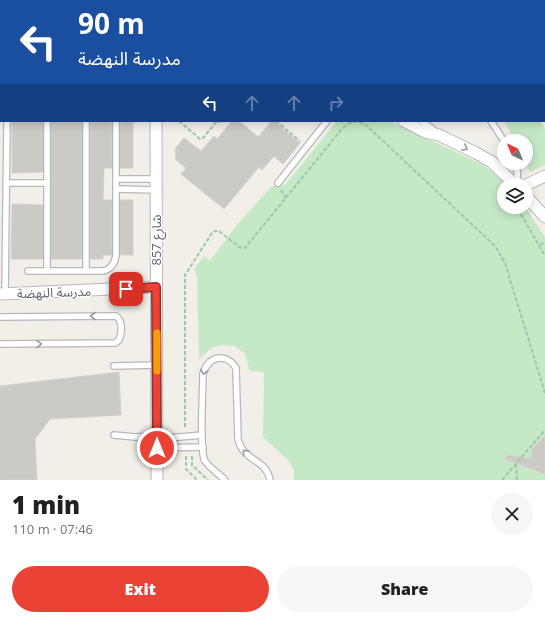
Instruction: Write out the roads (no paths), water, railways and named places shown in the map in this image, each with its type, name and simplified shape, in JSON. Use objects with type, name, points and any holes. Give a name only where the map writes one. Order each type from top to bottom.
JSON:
[{"type":"street","name":"شارع 857","points":[[156,122],[157,480]]},
{"type":"street","points":[[406,122],[425,132],[439,135],[476,153],[492,162],[508,178]]},
{"type":"street","points":[[533,182],[545,176]]},
{"type":"street","points":[[533,204],[545,218]]},
{"type":"street","name":"مدرسة النهضة","points":[[2,294],[156,287]]},
{"type":"lane","points":[[2,294],[7,183],[7,122]]},
{"type":"lane","points":[[47,122],[47,271]]},
{"type":"lane","points":[[86,122],[86,270]]},
{"type":"lane","points":[[28,271],[108,270],[113,266],[116,260],[116,122]]},
{"type":"lane","points":[[278,183],[326,122]]},
{"type":"lane","points":[[423,122],[439,135]]},
{"type":"lane","points":[[492,122],[499,134]]},
{"type":"lane","points":[[116,179],[156,185]]},
{"type":"lane","points":[[7,183],[47,183]]},
{"type":"lane","points":[[116,189],[156,185]]},
{"type":"lane","points":[[0,317],[116,316],[120,322],[121,335],[119,340],[115,343],[0,344]]},
{"type":"lane","points":[[226,480],[204,459],[202,435],[203,374],[205,366],[218,358],[226,358],[232,362],[236,368],[238,439],[240,447],[244,453],[263,467],[270,480]]},
{"type":"lane","points":[[114,366],[157,365]]},
{"type":"lane","points":[[114,435],[203,447]]},
{"type":"lane","points":[[157,441],[185,436],[202,435]]}]
